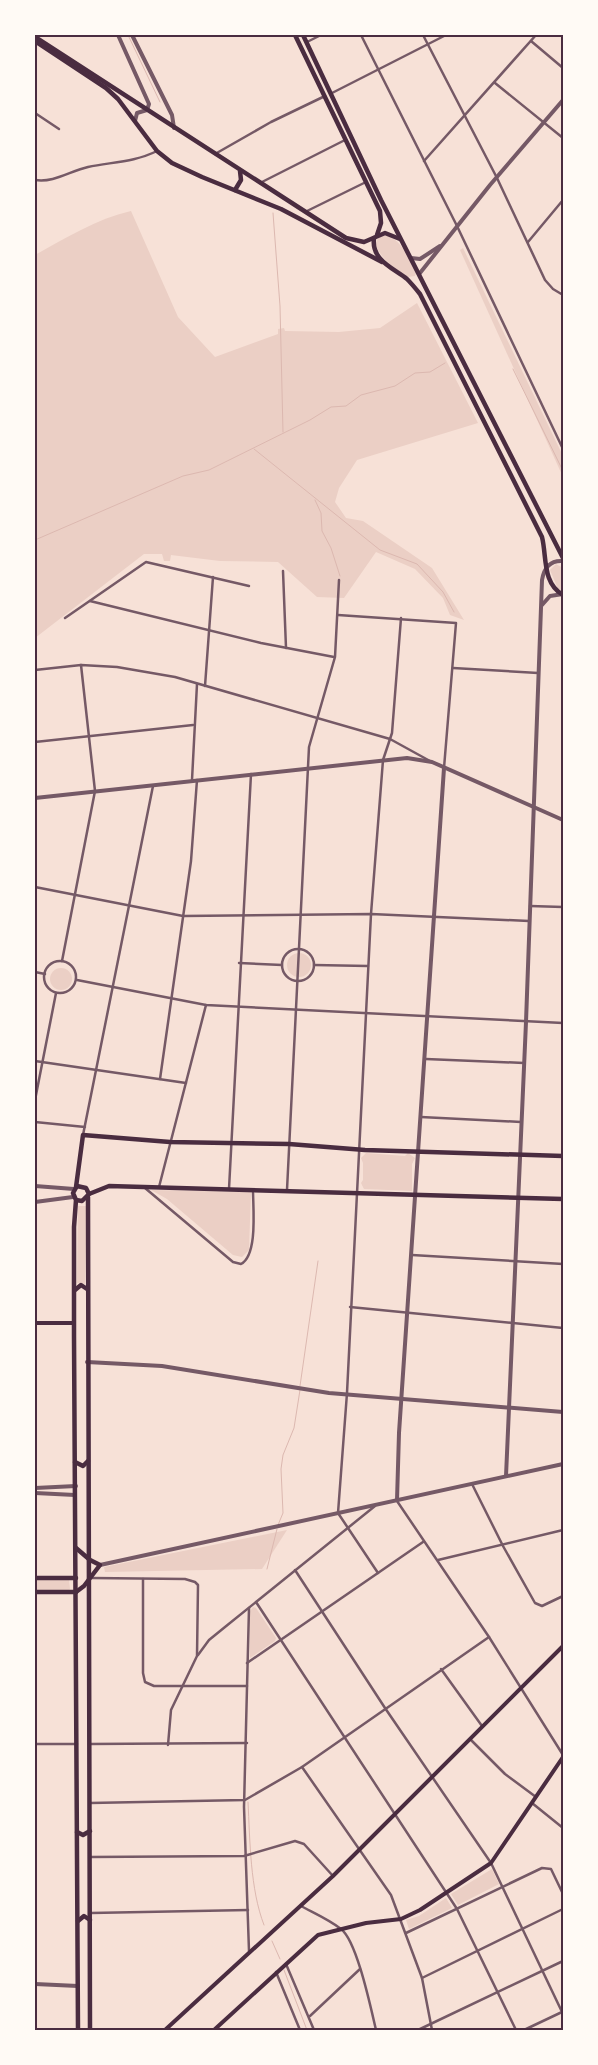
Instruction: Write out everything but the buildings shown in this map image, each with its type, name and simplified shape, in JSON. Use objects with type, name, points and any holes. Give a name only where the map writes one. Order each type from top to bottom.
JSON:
[{"type":"main road","points":[[295,35],[380,211],[381,223],[375,237],[375,251],[382,262]]},
{"type":"main road","points":[[303,35],[401,239],[420,273],[563,559]]},
{"type":"main road","points":[[35,37],[346,238],[360,242],[390,233],[401,239]]},
{"type":"main road","points":[[35,41],[106,88],[118,99],[157,151],[180,168],[281,209],[382,262],[406,279],[420,294],[542,537],[546,567],[552,585],[563,594]]},
{"type":"main road","points":[[234,190],[241,180],[240,171]]},
{"type":"main road","points":[[78,2030],[74,1291],[75,1188],[83,1135],[170,1142],[289,1144],[359,1150],[563,1156]]},
{"type":"main road","points":[[75,1199],[82,1202],[88,1195],[109,1186],[563,1199]]},
{"type":"main road","points":[[75,1188],[85,1187],[88,1195],[90,2030]]},
{"type":"main road","points":[[74,1291],[81,1286],[87,1290]]},
{"type":"main road","points":[[35,1323],[74,1323]]},
{"type":"main road","points":[[75,1462],[83,1466],[88,1461]]},
{"type":"main road","points":[[35,1592],[76,1592],[84,1586],[100,1564],[90,1560],[76,1548]]},
{"type":"main road","points":[[35,1578],[69,1578],[76,1580],[84,1586],[90,1596]]},
{"type":"main road","points":[[165,2030],[333,1876],[563,1646]]},
{"type":"main road","points":[[77,1721],[84,1719],[89,1723]]},
{"type":"main road","points":[[214,2030],[318,1935],[383,1920],[401,1919],[447,1894],[491,1864],[563,1756]]},
{"type":"main road","points":[[78,1832],[83,1835],[90,1831]]},
{"type":"main road","points":[[78,1921],[84,1916],[91,1921]]},
{"type":"street","points":[[118,35],[148,99],[147,110],[137,113],[135,121]]},
{"type":"street","points":[[132,35],[172,115],[174,128]]},
{"type":"street","points":[[307,42],[321,35]]},
{"type":"street","points":[[361,35],[457,226],[563,449]]},
{"type":"street","points":[[423,35],[497,178],[545,280],[557,292],[563,295]]},
{"type":"street","points":[[332,93],[446,35]]},
{"type":"street","points":[[424,161],[536,35]]},
{"type":"street","points":[[531,41],[563,68]]},
{"type":"street","points":[[495,83],[563,138]]},
{"type":"street","points":[[215,154],[270,122],[324,96]]},
{"type":"street","points":[[420,273],[563,100]]},
{"type":"street","points":[[35,114],[59,129]]},
{"type":"street","points":[[260,183],[346,140]]},
{"type":"street","points":[[35,180],[51,180],[89,167],[131,161],[157,151]]},
{"type":"street","points":[[305,212],[366,182]]},
{"type":"street","points":[[528,242],[563,200]]},
{"type":"street","points":[[412,258],[420,259],[444,243]]},
{"type":"street","points":[[557,292],[563,289]]},
{"type":"street","points":[[506,1476],[526,1022],[542,580],[546,567],[563,559]]},
{"type":"street","points":[[65,618],[146,562],[249,586]]},
{"type":"street","points":[[283,571],[286,648]]},
{"type":"street","points":[[206,686],[214,577]]},
{"type":"street","points":[[287,1190],[296,981],[302,915],[311,736],[335,657],[339,580]]},
{"type":"street","points":[[541,607],[550,596],[563,594]]},
{"type":"street","points":[[90,601],[210,631],[335,657]]},
{"type":"street","points":[[338,615],[456,623],[444,768],[429,1017],[418,1151],[396,1485],[397,1500],[423,1542],[489,1637],[563,1756]]},
{"type":"street","points":[[378,1573],[338,1513],[347,1395],[371,914],[383,760],[390,739],[401,618]]},
{"type":"street","points":[[62,961],[95,791],[81,665]]},
{"type":"street","points":[[35,670],[81,665],[155,673],[206,686],[317,720],[390,739],[444,768],[563,820]]},
{"type":"street","points":[[452,668],[539,673]]},
{"type":"street","points":[[192,780],[197,684]]},
{"type":"street","points":[[35,742],[194,724]]},
{"type":"street","points":[[35,798],[192,780],[310,770],[383,760],[407,758],[432,762]]},
{"type":"street","points":[[229,1189],[239,1008],[239,963],[251,774]]},
{"type":"street","points":[[160,1078],[191,860],[197,780]]},
{"type":"street","points":[[83,1135],[153,784]]},
{"type":"street","points":[[35,887],[183,916],[371,914],[530,921]]},
{"type":"street","points":[[530,906],[563,907]]},
{"type":"street","points":[[299,949],[312,956],[314,971],[307,979],[296,981],[284,974],[282,965],[289,952],[299,949]]},
{"type":"street","points":[[44,974],[51,964],[62,961],[73,968],[77,980]]},
{"type":"street","points":[[239,963],[282,965]]},
{"type":"street","points":[[314,965],[368,966]]},
{"type":"street","points":[[35,972],[44,974]]},
{"type":"street","points":[[44,974],[48,988],[56,993],[70,989],[77,980]]},
{"type":"street","points":[[77,980],[172,1000],[239,1008],[295,1009],[563,1024]]},
{"type":"street","points":[[35,1100],[56,993]]},
{"type":"street","points":[[159,1187],[206,1005]]},
{"type":"street","points":[[426,1059],[524,1063]]},
{"type":"street","points":[[35,1061],[186,1083]]},
{"type":"street","points":[[421,1117],[521,1122]]},
{"type":"street","points":[[35,1122],[85,1127]]},
{"type":"street","points":[[35,1186],[75,1188]]},
{"type":"street","points":[[144,1187],[233,1262],[241,1264],[248,1259],[252,1248],[253,1190]]},
{"type":"street","points":[[35,1202],[75,1199]]},
{"type":"street","points":[[412,1255],[563,1264]]},
{"type":"street","points":[[350,1307],[563,1328]]},
{"type":"street","points":[[87,1362],[162,1366],[347,1395],[563,1412]]},
{"type":"street","points":[[100,1564],[283,1524],[376,1506],[563,1464]]},
{"type":"street","points":[[472,1484],[502,1546],[537,1606],[542,1606],[563,1596]]},
{"type":"street","points":[[35,1488],[76,1486]]},
{"type":"street","points":[[35,1493],[75,1495]]},
{"type":"street","points":[[168,1745],[171,1710],[197,1656],[209,1640],[347,1527],[376,1506]]},
{"type":"street","points":[[437,1560],[563,1530]]},
{"type":"street","points":[[247,1663],[423,1542]]},
{"type":"street","points":[[295,1570],[385,1708],[491,1864],[523,1928],[563,2013],[524,2030]]},
{"type":"street","points":[[90,1578],[192,1580],[198,1585],[197,1656]]},
{"type":"street","points":[[143,1579],[144,1680],[151,1686],[247,1686]]},
{"type":"street","points":[[256,1602],[457,1909],[516,2030]]},
{"type":"street","points":[[249,1608],[244,1856],[249,1952]]},
{"type":"street","points":[[90,1803],[245,1800],[302,1767],[489,1637]]},
{"type":"street","points":[[441,1670],[482,1726]]},
{"type":"street","points":[[470,1739],[505,1774],[536,1796]]},
{"type":"street","points":[[89,1744],[247,1743]]},
{"type":"street","points":[[35,1744],[76,1744]]},
{"type":"street","points":[[302,1767],[391,1895],[422,1978],[432,2030]]},
{"type":"street","points":[[532,1803],[563,1828]]},
{"type":"street","points":[[90,1857],[244,1856],[251,1852],[292,1841],[299,1842],[310,1850],[333,1876]]},
{"type":"street","points":[[406,1933],[502,1886],[546,1867],[551,1869],[563,1894]]},
{"type":"street","points":[[301,1906],[343,1930],[360,1969],[376,2030]]},
{"type":"street","points":[[422,1978],[563,1909]]},
{"type":"street","points":[[91,1913],[248,1910]]},
{"type":"street","points":[[418,2030],[563,1961]]},
{"type":"street","points":[[286,1963],[310,2016],[314,2030]]},
{"type":"street","points":[[310,2016],[360,1969]]},
{"type":"street","points":[[276,1972],[300,2028],[295,2030]]},
{"type":"street","points":[[35,1984],[78,1986]]},
{"type":"shaded area","points":[[131,211],[178,317],[215,357],[278,334],[278,329],[284,328],[285,331],[339,332],[380,328],[417,303],[478,423],[357,460],[339,488],[335,502],[346,518],[363,521],[432,568],[464,620],[450,615],[443,598],[415,569],[376,552],[344,598],[317,597],[278,562],[220,561],[171,555],[170,561],[164,561],[162,554],[144,554],[35,638],[35,255],[93,224]]},
{"type":"shaded area","points":[[384,235],[395,240],[404,250],[416,273],[415,276],[408,277],[381,254],[375,244],[379,237]]},
{"type":"shaded area","points":[[463,248],[563,456],[563,477],[460,250]]},
{"type":"shaded area","points":[[556,564],[563,568],[563,591],[558,589],[550,570]]},
{"type":"shaded area","points":[[299,953],[308,956],[311,965],[308,974],[299,977],[290,974],[287,965],[290,956]]},
{"type":"shaded area","points":[[57,968],[65,968],[72,975],[72,983],[65,990],[57,990],[50,983],[50,975]]},
{"type":"shaded area","points":[[366,1153],[405,1156],[408,1153],[415,1158],[412,1164],[412,1191],[364,1189],[361,1183],[363,1180],[363,1163],[361,1158]]},
{"type":"shaded area","points":[[151,1190],[251,1192],[249,1250],[242,1257],[233,1255],[167,1199]]},
{"type":"shaded area","points":[[78,1206],[87,1206],[85,1284],[77,1283]]},
{"type":"shaded area","points":[[287,1530],[262,1569],[105,1572],[104,1567]]},
{"type":"shaded area","points":[[35,1580],[69,1580],[70,1589],[68,1592],[35,1592]]},
{"type":"shaded area","points":[[253,1607],[256,1608],[276,1638],[275,1641],[250,1658],[250,1611]]},
{"type":"shaded area","points":[[492,1869],[499,1884],[458,1905],[451,1894]]},
{"type":"shaded area","points":[[446,1898],[452,1908],[409,1929],[406,1920],[419,1916]]},
{"type":"waterway","points":[[128,35],[160,102]]},
{"type":"waterway","points":[[273,213],[280,306],[283,432]]},
{"type":"waterway","points":[[35,540],[183,476],[209,470],[310,420],[331,407],[346,406],[361,395],[395,386],[415,373],[430,372],[445,363]]},
{"type":"waterway","points":[[513,369],[563,471]]},
{"type":"waterway","points":[[254,449],[380,550],[417,564],[443,592],[454,612]]},
{"type":"waterway","points":[[315,500],[321,513],[322,531],[331,548],[340,576]]},
{"type":"waterway","points":[[300,1386],[318,1261]]},
{"type":"waterway","points":[[278,1525],[283,1513],[281,1469],[283,1455],[294,1428],[300,1390]]},
{"type":"waterway","points":[[267,1569],[277,1529]]},
{"type":"waterway","points":[[248,1802],[253,1880],[259,1911],[264,1925]]},
{"type":"waterway","points":[[272,1941],[280,1959]]},
{"type":"waterway","points":[[284,1970],[307,2030]]}]
